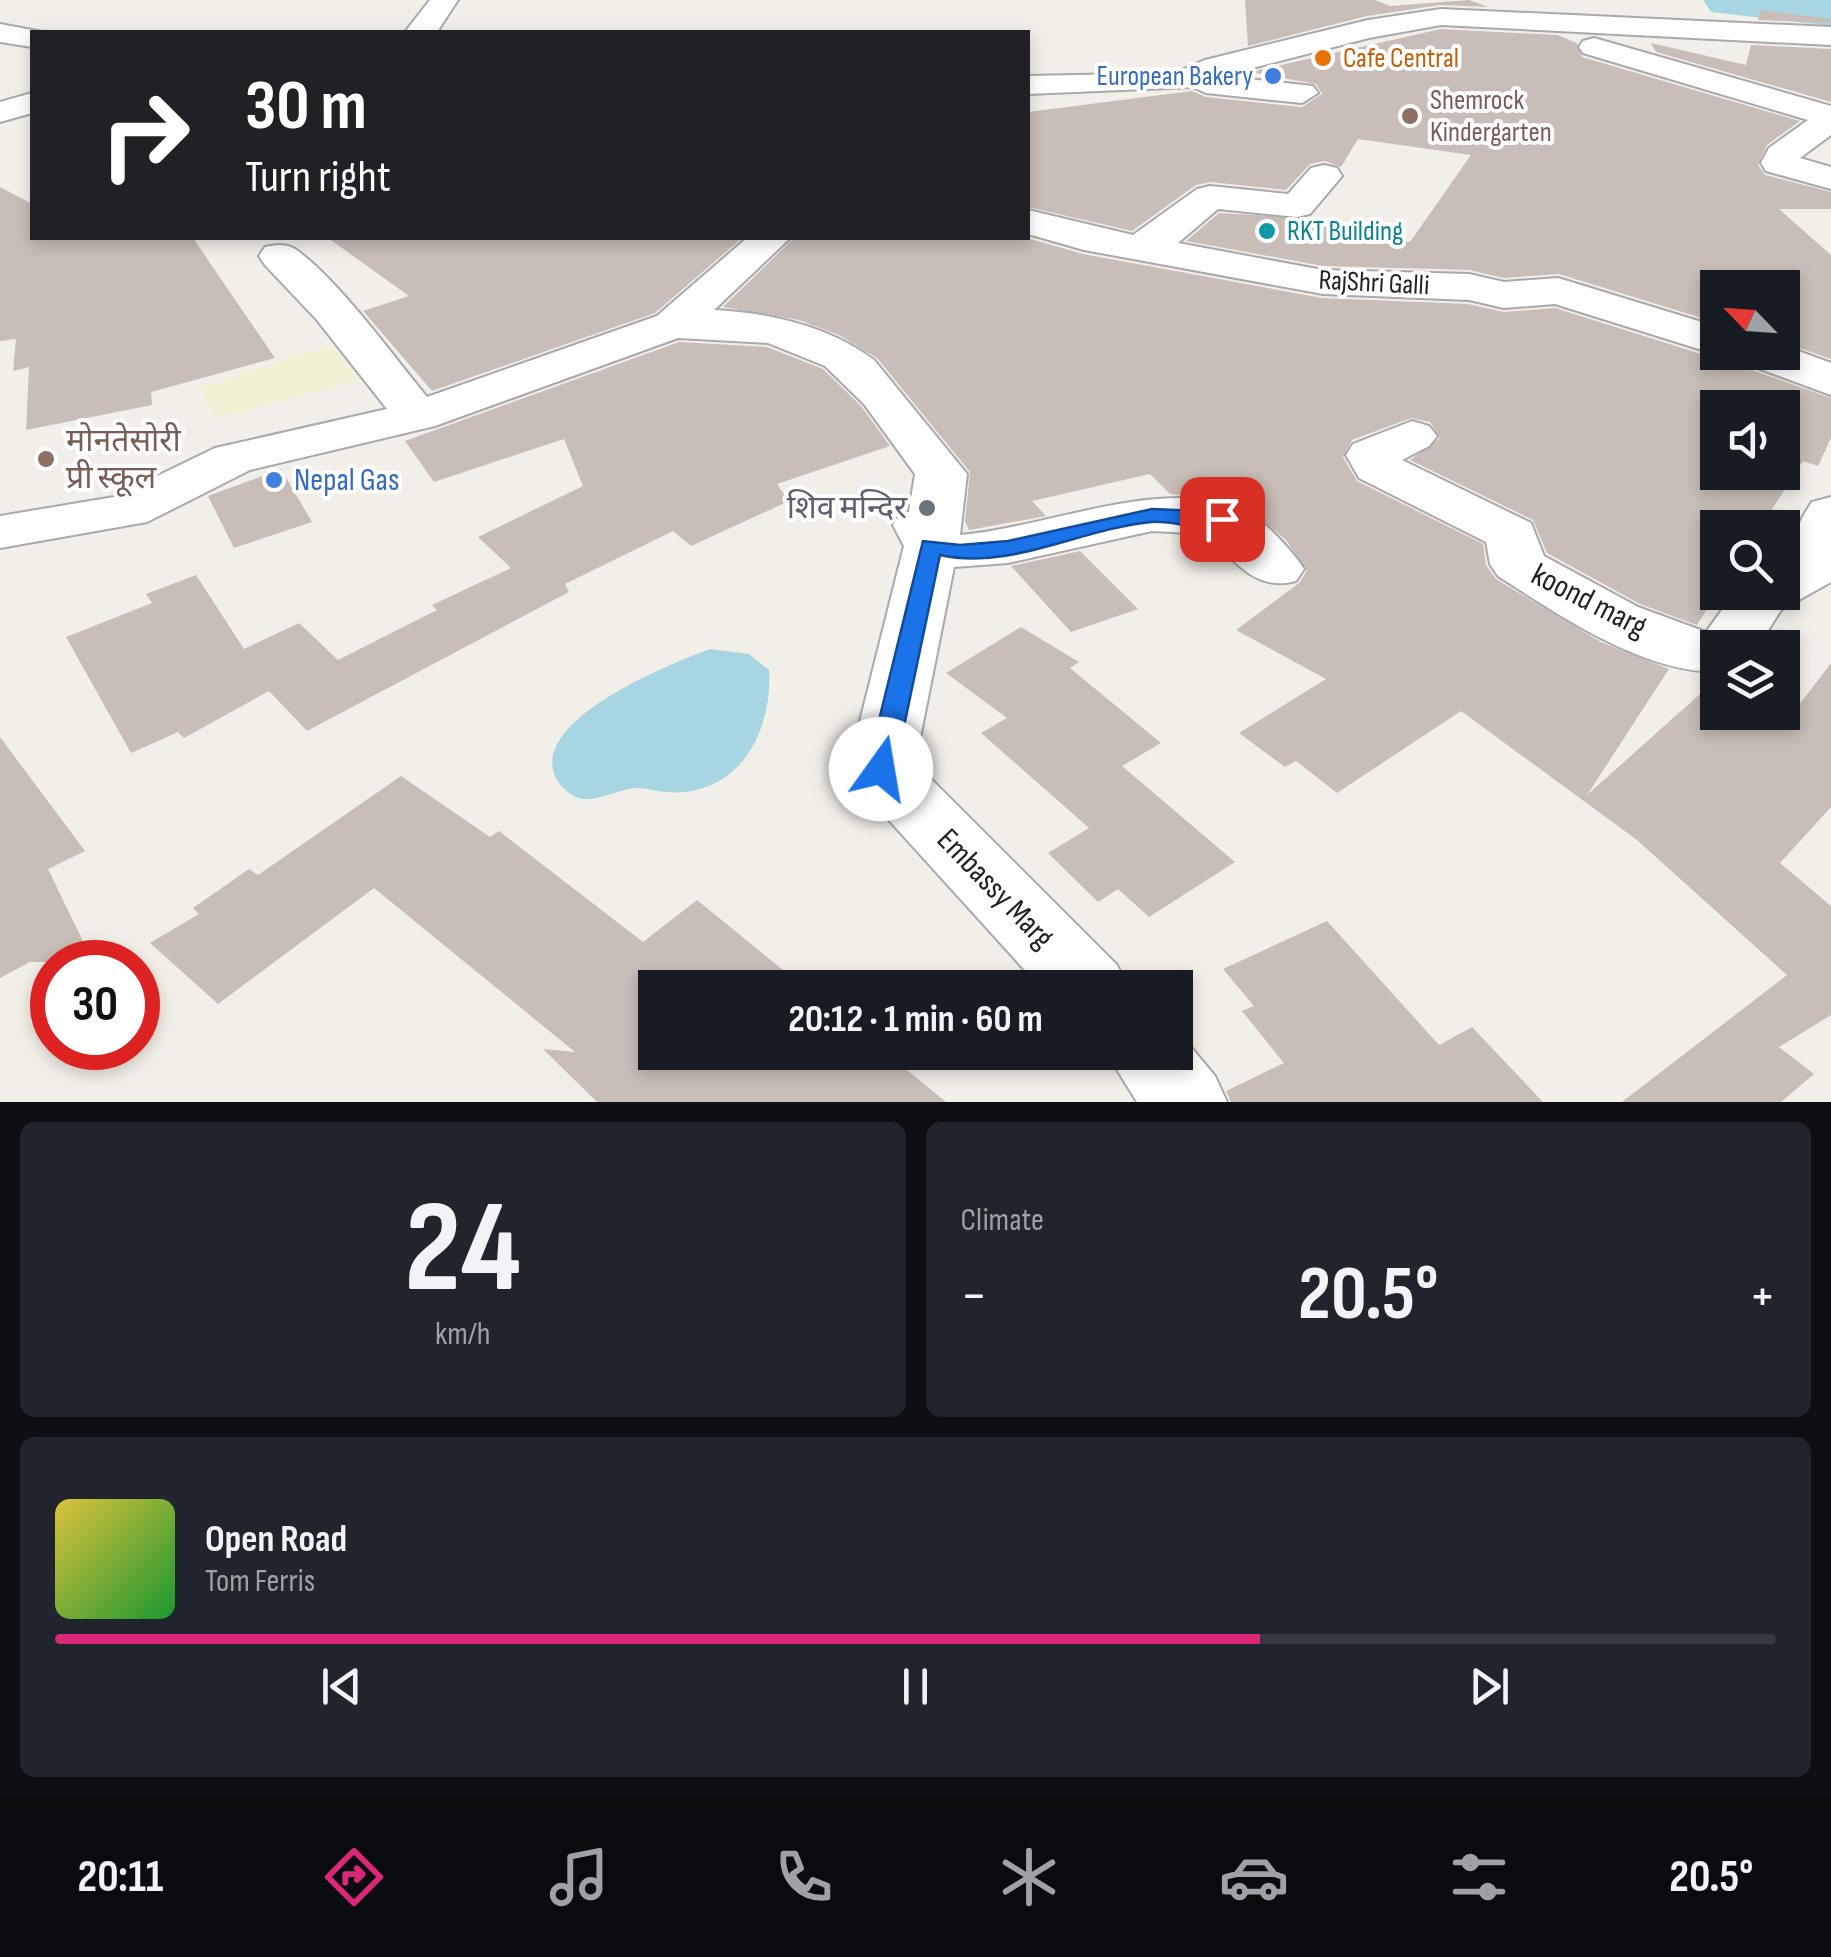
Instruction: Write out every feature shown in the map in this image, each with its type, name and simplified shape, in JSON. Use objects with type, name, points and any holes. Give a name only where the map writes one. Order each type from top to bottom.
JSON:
[{"type":"street","points":[[422,30],[433,22],[444,0]]},
{"type":"street","points":[[1395,0],[1440,17]]},
{"type":"street","points":[[1178,82],[1216,66],[1368,29],[1440,17],[1831,36]]},
{"type":"street","points":[[1530,23],[1552,35],[1798,104],[1831,118]]},
{"type":"street","points":[[0,33],[30,38]]},
{"type":"street","points":[[1030,85],[1178,82],[1302,93]]},
{"type":"street","points":[[0,112],[30,104]]},
{"type":"street","points":[[1831,118],[1780,154],[1779,164],[1831,178]]},
{"type":"street","points":[[1142,246],[1164,236],[1210,197],[1297,206],[1324,176]]},
{"type":"street","name":"RajShri Galli","points":[[1030,223],[1084,238],[1323,282],[1469,288],[1504,294],[1558,290],[1700,335]]},
{"type":"street","points":[[0,532],[128,511],[232,459],[418,416],[672,325],[768,240]]},
{"type":"street","points":[[279,256],[332,311],[418,416]]},
{"type":"street","name":"Embassy Marg","points":[[672,325],[698,322],[783,331],[855,366],[941,474],[881,769],[1073,970]]},
{"type":"street","points":[[1800,365],[1831,381]]},
{"type":"street","name":"koond marg","points":[[1412,436],[1371,455],[1377,467],[1512,534],[1518,564],[1568,596],[1700,653]]},
{"type":"street","points":[[1800,576],[1812,570],[1831,513]]},
{"type":"street","points":[[926,535],[960,552],[1008,548],[1152,515],[1222,519],[1276,569]]},
{"type":"street","points":[[1160,1070],[1186,1102]]},
{"type":"green space","points":[[331,345],[359,380],[216,418],[200,388]]},
{"type":"water","points":[[710,649],[749,654],[769,670],[765,716],[746,756],[731,772],[713,784],[691,791],[636,788],[584,799],[563,787],[555,776],[553,755],[564,734],[583,714],[638,680]]},
{"type":"building","points":[[1245,0],[1375,0],[1390,6],[1469,0],[1488,7],[1440,5],[1367,16],[1248,46]]},
{"type":"building","points":[[1760,10],[1831,19],[1831,23],[1758,20]]},
{"type":"building","points":[[1441,29],[1557,35],[1577,43],[1582,57],[1800,121],[1767,145],[1758,165],[1765,175],[1831,192],[1831,209],[1779,209],[1831,255],[1831,359],[1800,348],[1800,270],[1700,270],[1700,317],[1559,274],[1504,278],[1469,270],[1323,266],[1186,241],[1219,213],[1308,218],[1305,223],[1410,242],[1471,155],[1358,139],[1341,167],[1325,161],[1310,164],[1286,190],[1210,182],[1196,185],[1132,231],[1030,207],[1030,112],[1192,91],[1206,97],[1302,107],[1322,94],[1316,84],[1250,72]]},
{"type":"building","points":[[1651,43],[1746,65],[1751,45],[1831,49],[1831,102],[1656,52]]},
{"type":"building","points":[[0,187],[30,203],[30,240],[194,240],[275,358],[151,392],[152,405],[26,430],[29,367],[13,371],[16,339],[0,341]]},
{"type":"building","points":[[1030,239],[1083,254],[1322,298],[1468,304],[1504,312],[1555,308],[1700,354],[1700,370],[1751,370],[1831,398],[1831,438],[1818,466],[1803,461],[1800,466],[1800,390],[1700,390],[1700,490],[1784,490],[1772,510],[1700,510],[1700,610],[1707,610],[1697,625],[1640,604],[1547,553],[1533,520],[1410,460],[1440,438],[1430,422],[1411,418],[1352,440],[1343,457],[1357,481],[1483,544],[1486,565],[1496,579],[1601,642],[1669,669],[1587,795],[1700,694],[1700,730],[1800,730],[1800,704],[1831,663],[1831,807],[1780,863],[1831,906],[1831,1015],[1779,1047],[1814,1074],[1781,1102],[1622,1102],[1787,975],[1637,840],[1461,711],[1337,793],[1296,761],[1285,767],[1239,733],[1326,679],[1236,630],[1299,583],[1307,571],[1286,540],[1247,507],[1205,496],[1170,494],[1150,474],[1032,501],[1046,516],[969,530],[965,521],[970,472],[877,358],[839,335],[799,320],[723,307],[792,240]]},
{"type":"building","points":[[331,240],[740,240],[655,313],[432,391],[363,311],[409,296]]},
{"type":"building","points":[[679,342],[767,347],[823,369],[861,406],[890,446],[777,484],[789,501],[691,546],[673,531],[565,584],[569,592],[307,731],[269,691],[184,738],[178,732],[131,753],[66,637],[152,603],[146,594],[196,575],[244,649],[299,623],[338,660],[437,610],[432,605],[511,568],[478,537],[583,486],[564,439],[434,482],[405,441]]},
{"type":"building","points":[[281,469],[312,522],[234,548],[208,496]]},
{"type":"building","points":[[1080,551],[1138,609],[1071,632],[1011,566]]},
{"type":"building","points":[[1021,627],[1079,662],[1070,668],[1161,743],[1122,766],[1235,862],[1149,917],[1118,889],[1098,902],[1048,853],[1089,828],[981,733],[1007,718],[946,673]]},
{"type":"building","points":[[0,737],[85,851],[48,869],[82,940],[30,940],[30,962],[0,978]]},
{"type":"building","points":[[401,776],[490,837],[499,831],[643,942],[697,900],[783,970],[638,970],[638,1070],[907,1070],[946,1102],[597,1102],[543,1049],[575,1052],[374,888],[218,1004],[160,952],[160,940],[155,940],[199,914],[193,908],[249,869],[258,875]]},
{"type":"building","points":[[1327,921],[1439,1045],[1472,1027],[1543,1102],[1231,1102],[1226,1091],[1284,1063],[1242,1011],[1254,1006],[1223,969]]},
{"type":"waterway","points":[[1730,0],[1824,11]]},
{"type":"place","name":"Cafe Central","points":[[1323,58]]},
{"type":"place","name":"European Bakery","points":[[1273,76]]},
{"type":"place","name":"Shemrock Kindergarten","points":[[1410,116]]},
{"type":"place","name":"RKT Building","points":[[1267,231]]},
{"type":"place","name":"मोनतेसोरी प्री स्कूल","points":[[46,459]]},
{"type":"place","name":"Nepal Gas","points":[[274,480]]},
{"type":"place","name":"शिव मन्दिर","points":[[927,508]]},
{"type":"route","points":[[881,769],[931,546],[960,552],[1008,548],[1152,515],[1222,519]]}]
